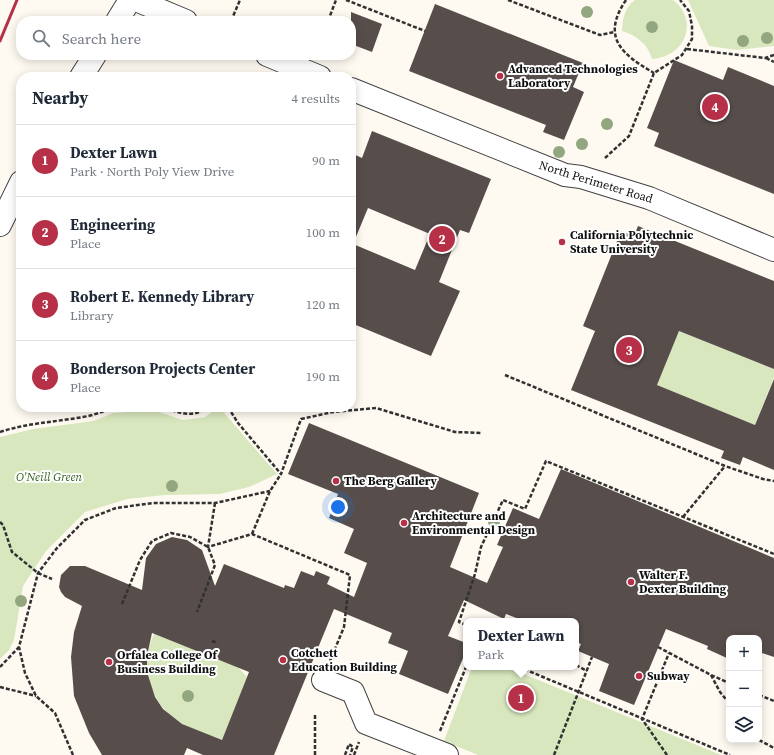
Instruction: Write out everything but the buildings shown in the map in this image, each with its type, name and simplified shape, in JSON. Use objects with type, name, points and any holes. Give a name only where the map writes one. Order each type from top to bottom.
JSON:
[{"type":"street","points":[[120,16],[130,0]]},
{"type":"street","points":[[136,0],[174,16]]},
{"type":"street","points":[[84,72],[92,60]]},
{"type":"street","points":[[279,60],[308,72]]},
{"type":"street","name":"North Perimeter Road","points":[[356,91],[565,175],[581,177],[649,198],[774,250]]},
{"type":"street","points":[[0,225],[16,192]]},
{"type":"street","points":[[323,680],[353,692],[366,723],[440,752]]},
{"type":"path","points":[[233,16],[240,0]]},
{"type":"path","points":[[330,16],[336,0]]},
{"type":"path","points":[[346,0],[425,31]]},
{"type":"path","points":[[508,0],[600,35],[614,32]]},
{"type":"path","points":[[626,0],[617,14],[614,32],[618,44],[628,54],[654,73]]},
{"type":"path","points":[[605,158],[629,136],[654,73],[682,55],[692,39],[692,26],[689,11],[680,0]]},
{"type":"path","points":[[687,49],[766,58],[774,62]]},
{"type":"path","points":[[766,58],[774,54]]},
{"type":"path","points":[[505,375],[725,466],[763,479],[774,481]]},
{"type":"path","points":[[356,410],[376,408],[455,432],[481,433]]},
{"type":"path","points":[[0,432],[16,427],[85,417],[98,412]]},
{"type":"path","points":[[180,412],[192,415],[202,412]]},
{"type":"path","points":[[231,412],[238,423],[281,474]]},
{"type":"path","points":[[252,534],[270,491],[281,474],[301,419],[333,412]]},
{"type":"path","points":[[463,624],[459,622],[475,574],[480,547],[503,500],[525,509],[546,462],[774,554]]},
{"type":"path","points":[[683,517],[725,466]]},
{"type":"path","points":[[73,755],[55,713],[36,696],[25,673],[19,647],[38,573],[57,548],[85,520],[116,508],[153,503],[215,503],[270,491]]},
{"type":"path","points":[[197,612],[215,564],[208,547],[215,503]]},
{"type":"path","points":[[0,522],[3,525],[12,552],[38,573],[52,578]]},
{"type":"path","points":[[122,604],[140,560],[152,541],[171,533],[190,536],[208,547],[252,534],[350,575],[344,627],[323,680]]},
{"type":"path","points":[[212,641],[218,644]]},
{"type":"path","points":[[0,667],[19,647]]},
{"type":"path","points":[[658,647],[726,682]]},
{"type":"path","points":[[642,719],[668,653]]},
{"type":"path","points":[[554,755],[592,657]]},
{"type":"path","points":[[579,667],[587,671]]},
{"type":"path","points":[[440,752],[465,670]]},
{"type":"path","points":[[526,670],[730,755]]},
{"type":"path","points":[[711,675],[726,698]]},
{"type":"path","points":[[0,687],[36,696]]},
{"type":"path","points":[[762,696],[774,701]]},
{"type":"path","points":[[315,714],[315,755]]},
{"type":"path","points":[[642,719],[668,755]]},
{"type":"path","points":[[762,742],[774,748]]},
{"type":"path","points":[[344,755],[349,744],[353,747],[350,755]]},
{"type":"green space","points":[[635,0],[673,0],[681,8],[686,18],[687,27],[685,37],[673,52],[663,57],[652,59],[648,49],[641,41],[622,31],[626,10]]},
{"type":"green space","points":[[688,0],[774,0],[774,46],[737,50],[709,46]]},
{"type":"green space","points":[[679,331],[774,369],[774,377],[755,425],[657,385]]},
{"type":"green space","name":"O'Neill Green","points":[[159,412],[183,420],[205,417],[212,412],[223,412],[277,474],[249,487],[220,494],[165,495],[127,499],[85,512],[46,551],[23,586],[14,640],[9,650],[0,659],[0,437],[33,429],[94,421],[113,413]]},
{"type":"green space","points":[[154,634],[238,667],[247,677],[222,740],[186,727],[171,716],[155,696],[147,672],[149,647]]},
{"type":"green space","points":[[471,670],[514,670],[721,755],[478,755],[444,741]]},
{"type":"railway","points":[[0,41],[17,0]]},
{"type":"place","name":"Advanced Technologies Laboratory","points":[[500,76]]},
{"type":"place","name":"Bonderson Projects Center","points":[[715,107]]},
{"type":"place","name":"Engineering","points":[[442,239]]},
{"type":"place","name":"California Polytechnic State University","points":[[562,242]]},
{"type":"place","name":"Robert E. Kennedy Library","points":[[629,350]]},
{"type":"place","name":"The Berg Gallery","points":[[336,481]]},
{"type":"place","name":"Architecture and Environmental Design","points":[[404,523]]},
{"type":"place","name":"Walter F. Dexter Building","points":[[631,582]]},
{"type":"place","name":"Cotchett Education Building","points":[[283,660]]},
{"type":"place","name":"Orfalea College Of Business Building","points":[[109,662]]},
{"type":"place","name":"Subway","points":[[639,676]]},
{"type":"place","name":"Dexter Lawn","points":[[521,698]]}]
